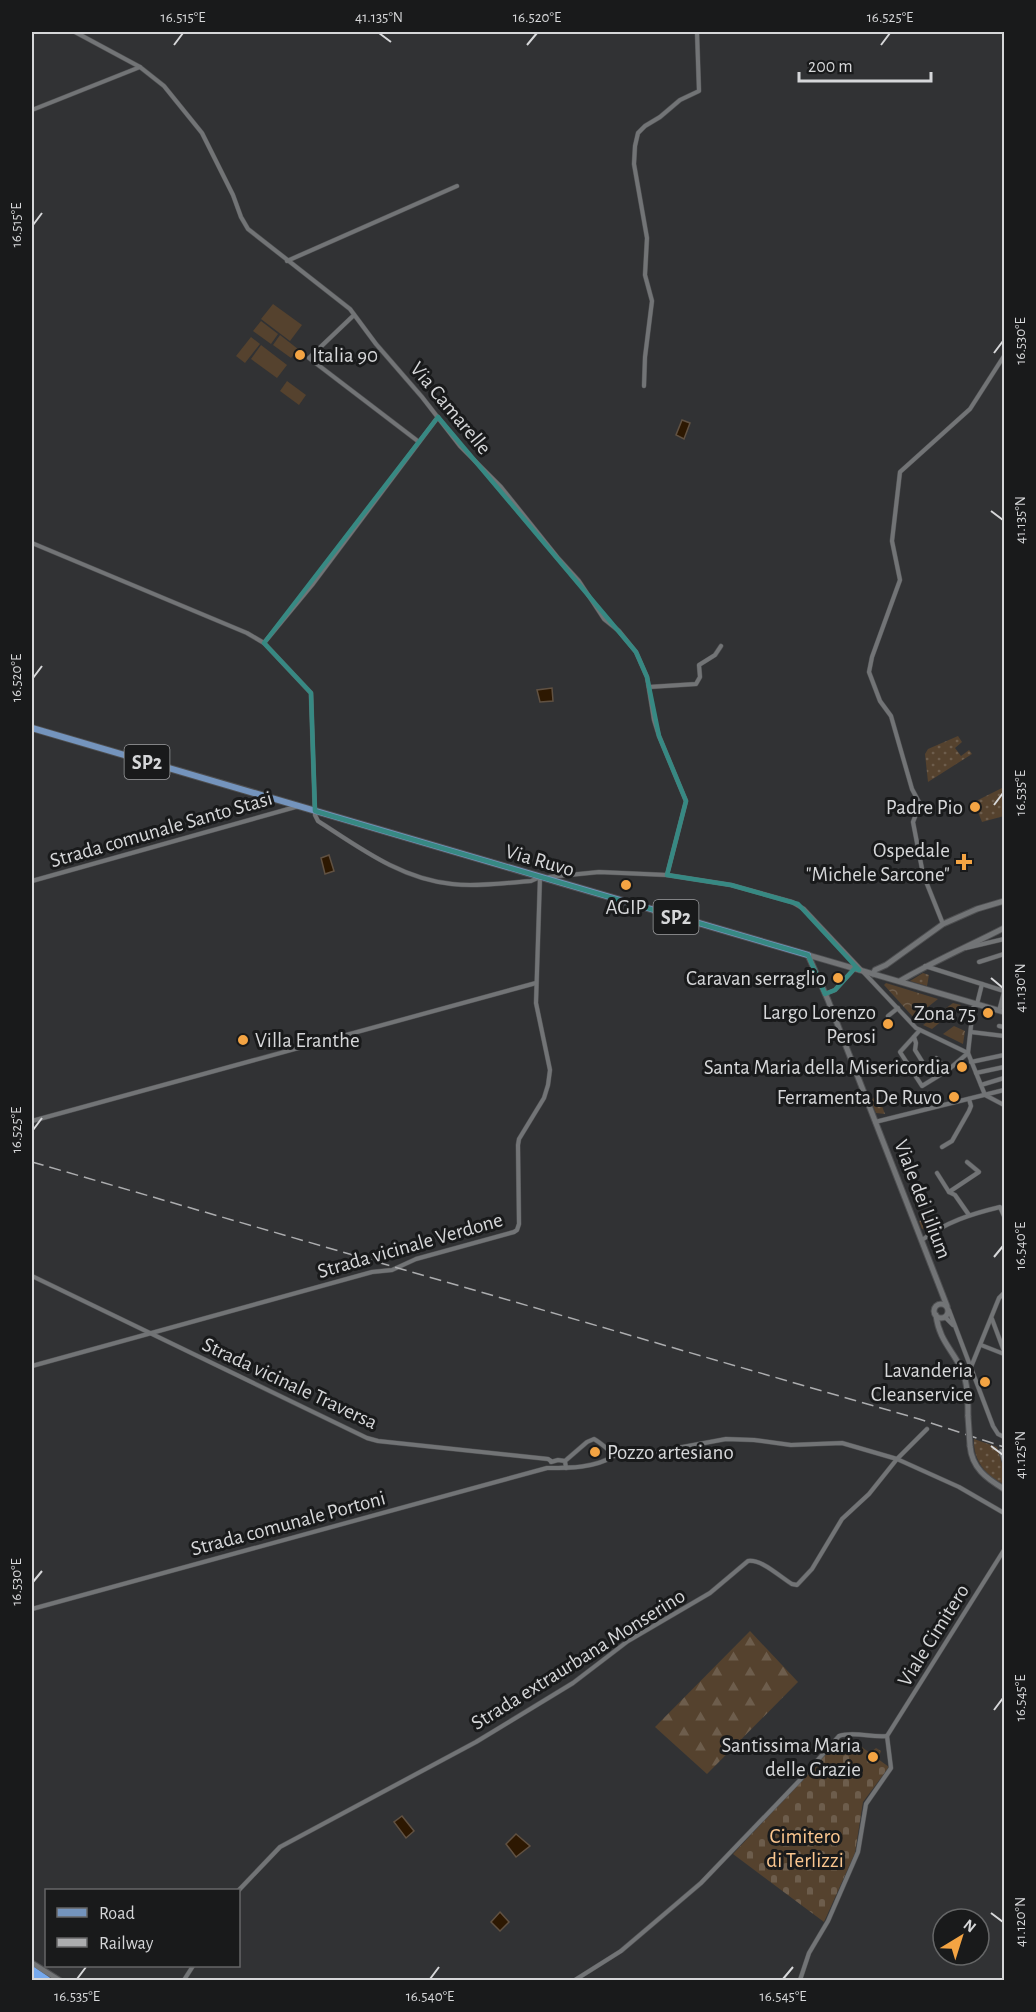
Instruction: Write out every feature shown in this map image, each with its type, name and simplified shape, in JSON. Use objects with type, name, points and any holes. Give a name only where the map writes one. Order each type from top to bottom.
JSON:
[{"type":"highway","points":[[32,1970],[48,1980]]},
{"type":"highway","points":[[32,1977],[36,1980]]},
{"type":"main road","name":"Via Ruvo","points":[[32,728],[808,955]]},
{"type":"main road","points":[[873,974],[875,970],[886,965],[943,924],[977,909],[1005,902]]},
{"type":"main road","points":[[900,981],[925,966],[1005,928]]},
{"type":"main road","name":"SP2","points":[[808,955],[900,981]]},
{"type":"main road","name":"Viale dei Lilium","points":[[808,955],[948,1308]]},
{"type":"main road","points":[[883,976],[886,965]]},
{"type":"main road","points":[[900,981],[975,1007],[1002,1011]]},
{"type":"main road","name":"Viale dei Lilium","points":[[940,1287],[941,1297],[934,1309],[940,1335],[964,1375],[973,1460],[987,1479],[1005,1489]]},
{"type":"main road","points":[[938,1304],[944,1304],[948,1308],[940,1327],[940,1335]]},
{"type":"main road","points":[[936,1316],[944,1317]]},
{"type":"main road","points":[[32,1963],[59,1980]]},
{"type":"street","name":"Via Camarelle","points":[[75,32],[140,67],[164,86],[202,133],[248,228],[287,261],[346,304],[460,446],[501,487],[579,581],[604,620],[627,640],[636,652],[649,687],[659,736],[686,801],[667,875]]},
{"type":"street","points":[[644,386],[647,333],[652,301],[645,275],[647,238],[634,164],[635,146],[638,133],[645,126],[680,100],[699,91],[697,32]]},
{"type":"street","points":[[32,110],[140,67]]},
{"type":"street","points":[[287,261],[457,186]]},
{"type":"street","points":[[354,315],[309,358],[419,442]]},
{"type":"street","points":[[943,924],[923,874],[913,822],[920,804],[912,789],[891,716],[880,701],[869,672],[872,657],[900,580],[892,541],[900,472],[970,409],[1005,356]]},
{"type":"street","points":[[264,643],[312,585],[438,417]]},
{"type":"street","points":[[32,543],[247,633],[264,643],[311,693],[316,818],[386,864],[434,881],[461,885],[531,881],[542,877],[599,872],[667,875],[731,885],[798,904],[857,969],[920,1030],[968,1053]]},
{"type":"street","points":[[649,687],[696,684],[700,676],[699,664],[715,655],[721,646]]},
{"type":"street","name":"Strada comunale Santo Stasi","points":[[32,881],[299,806]]},
{"type":"street","name":"Strada vicinale Verdone","points":[[32,1366],[372,1272],[392,1270],[416,1259],[517,1230],[519,1224],[519,1139],[544,1098],[550,1070],[537,1012],[536,982],[542,877]]},
{"type":"street","points":[[963,949],[1005,939]]},
{"type":"street","points":[[979,962],[1005,954]]},
{"type":"street","points":[[925,966],[1005,991],[1002,1011]]},
{"type":"street","points":[[825,994],[835,990],[857,969]]},
{"type":"street","points":[[872,982],[873,974]]},
{"type":"street","points":[[880,989],[878,982],[883,976]]},
{"type":"street","points":[[32,1121],[536,982]]},
{"type":"street","points":[[982,984],[975,1007],[968,1053],[986,1095],[1004,1105]]},
{"type":"street","points":[[888,1016],[898,1008]]},
{"type":"street","points":[[999,1026],[1005,1027]]},
{"type":"street","points":[[920,1030],[900,1052],[922,1086],[948,1070],[968,1053]]},
{"type":"street","points":[[971,1032],[1005,1036]]},
{"type":"street","points":[[905,1037],[913,1038]]},
{"type":"street","points":[[913,1038],[916,1043],[915,1050],[925,1066],[936,1058],[948,1070]]},
{"type":"street","points":[[971,1062],[1005,1055]]},
{"type":"street","points":[[976,1073],[1005,1067]]},
{"type":"street","points":[[981,1085],[1005,1078]]},
{"type":"street","points":[[875,1122],[1005,1090]]},
{"type":"street","points":[[942,1148],[952,1141],[969,1111],[971,1106],[969,1099]]},
{"type":"street","points":[[949,1192],[979,1172],[967,1162]]},
{"type":"street","points":[[937,1173],[949,1192],[956,1195],[969,1215]]},
{"type":"street","points":[[922,1240],[935,1230],[969,1215],[1000,1207],[1005,1216]]},
{"type":"street","name":"Strada vicinale Traversa","points":[[32,1276],[367,1438],[565,1461]]},
{"type":"street","points":[[971,1367],[999,1298],[1005,1293]]},
{"type":"street","points":[[948,1308],[994,1429],[1005,1437]]},
{"type":"street","points":[[944,1317],[952,1322],[958,1332]]},
{"type":"street","points":[[992,1319],[1005,1353]]},
{"type":"street","points":[[981,1345],[1005,1353]]},
{"type":"street","points":[[897,1460],[927,1429]]},
{"type":"street","points":[[566,1468],[565,1461],[594,1439],[602,1443],[614,1456],[623,1458],[736,1438],[791,1445],[842,1443],[897,1460],[971,1493],[1005,1513]]},
{"type":"street","points":[[1001,1451],[1005,1461]]},
{"type":"street","name":"Strada comunale Portoni","points":[[32,1609],[552,1468],[594,1465],[614,1456]]},
{"type":"street","name":"Strada extraurbana Monserino","points":[[240,1889],[280,1847],[476,1742],[573,1683],[628,1641],[710,1593],[748,1561],[761,1564],[797,1585],[812,1569],[842,1519],[869,1494],[897,1460]]},
{"type":"street","points":[[551,1461],[552,1468]]},
{"type":"street","name":"Viale Cimitero","points":[[887,1736],[1005,1550]]},
{"type":"street","points":[[575,1980],[621,1951],[701,1883],[839,1736],[846,1734],[876,1738],[887,1736],[891,1765],[889,1772],[867,1804],[858,1852],[828,1921],[809,1953],[800,1980]]},
{"type":"street","points":[[184,1980],[192,1967]]},
{"type":"highlighted area","points":[[438,417],[636,652],[647,677],[659,736],[686,801],[667,875],[731,885],[798,904],[859,970],[855,968],[835,990],[825,994],[808,955],[315,811],[311,693],[264,643]]},
{"type":"green space","points":[[273,304],[302,325],[290,341],[261,319]]},
{"type":"green space","points":[[261,321],[278,334],[271,344],[253,331]]},
{"type":"green space","points":[[280,335],[298,349],[291,358],[273,345]]},
{"type":"green space","points":[[251,337],[260,344],[245,363],[236,356]]},
{"type":"green space","points":[[261,345],[287,365],[277,378],[251,359]]},
{"type":"green space","points":[[287,381],[306,395],[299,405],[280,391]]},
{"type":"green space","points":[[958,736],[962,742],[955,748],[961,756],[969,750],[972,754],[928,782],[925,754],[928,749]]},
{"type":"green space","points":[[1004,787],[1004,816],[982,822],[974,802]]},
{"type":"green space","points":[[923,973],[929,975],[927,986],[910,981]]},
{"type":"green space","points":[[886,983],[938,999],[914,1018],[884,985]]},
{"type":"green space","points":[[953,1003],[961,1005],[932,1029],[923,1025]]},
{"type":"green space","points":[[954,1026],[965,1031],[963,1044],[943,1034]]},
{"type":"green space","points":[[878,1096],[885,1114],[876,1113],[871,1101]]},
{"type":"green space","points":[[931,1216],[937,1226],[922,1229],[919,1221]]},
{"type":"green space","points":[[974,1439],[997,1447],[1004,1470],[1004,1484],[986,1472],[978,1461]]},
{"type":"green space","points":[[750,1631],[798,1682],[707,1774],[655,1727]]},
{"type":"green space","name":"Cimitero di Terlizzi","points":[[840,1739],[855,1750],[859,1745],[870,1753],[876,1748],[881,1751],[878,1759],[889,1767],[863,1802],[855,1853],[824,1922],[733,1854]]},
{"type":"shaded area","points":[[682,420],[690,423],[684,439],[676,435]]},
{"type":"shaded area","points":[[552,688],[553,701],[540,702],[537,690]]},
{"type":"shaded area","points":[[329,855],[334,871],[325,874],[321,858]]},
{"type":"shaded area","points":[[402,1816],[414,1831],[406,1838],[394,1822]]},
{"type":"shaded area","points":[[516,1834],[530,1846],[516,1857],[506,1844]]},
{"type":"shaded area","points":[[500,1912],[509,1922],[500,1931],[491,1922]]},
{"type":"railway","points":[[32,1162],[919,1419],[1004,1447]]},
{"type":"place","name":"Italia 90","points":[[300,355]]},
{"type":"place","name":"Padre Pio","points":[[975,807]]},
{"type":"place","name":"Ospedale \"Michele Sarcone\"","points":[[964,862]]},
{"type":"place","name":"AGIP","points":[[626,885]]},
{"type":"place","name":"Caravan serraglio","points":[[838,978]]},
{"type":"place","name":"Zona 75","points":[[988,1013]]},
{"type":"place","name":"Largo Lorenzo Perosi","points":[[888,1024]]},
{"type":"place","name":"Villa Eranthe","points":[[243,1040]]},
{"type":"place","name":"Santa Maria della Misericordia","points":[[962,1067]]},
{"type":"place","name":"Ferramenta De Ruvo","points":[[954,1097]]},
{"type":"place","name":"Lavanderia Cleanservice","points":[[985,1382]]},
{"type":"place","name":"Pozzo artesiano","points":[[595,1452]]},
{"type":"place","name":"Santissima Maria delle Grazie","points":[[873,1757]]}]
